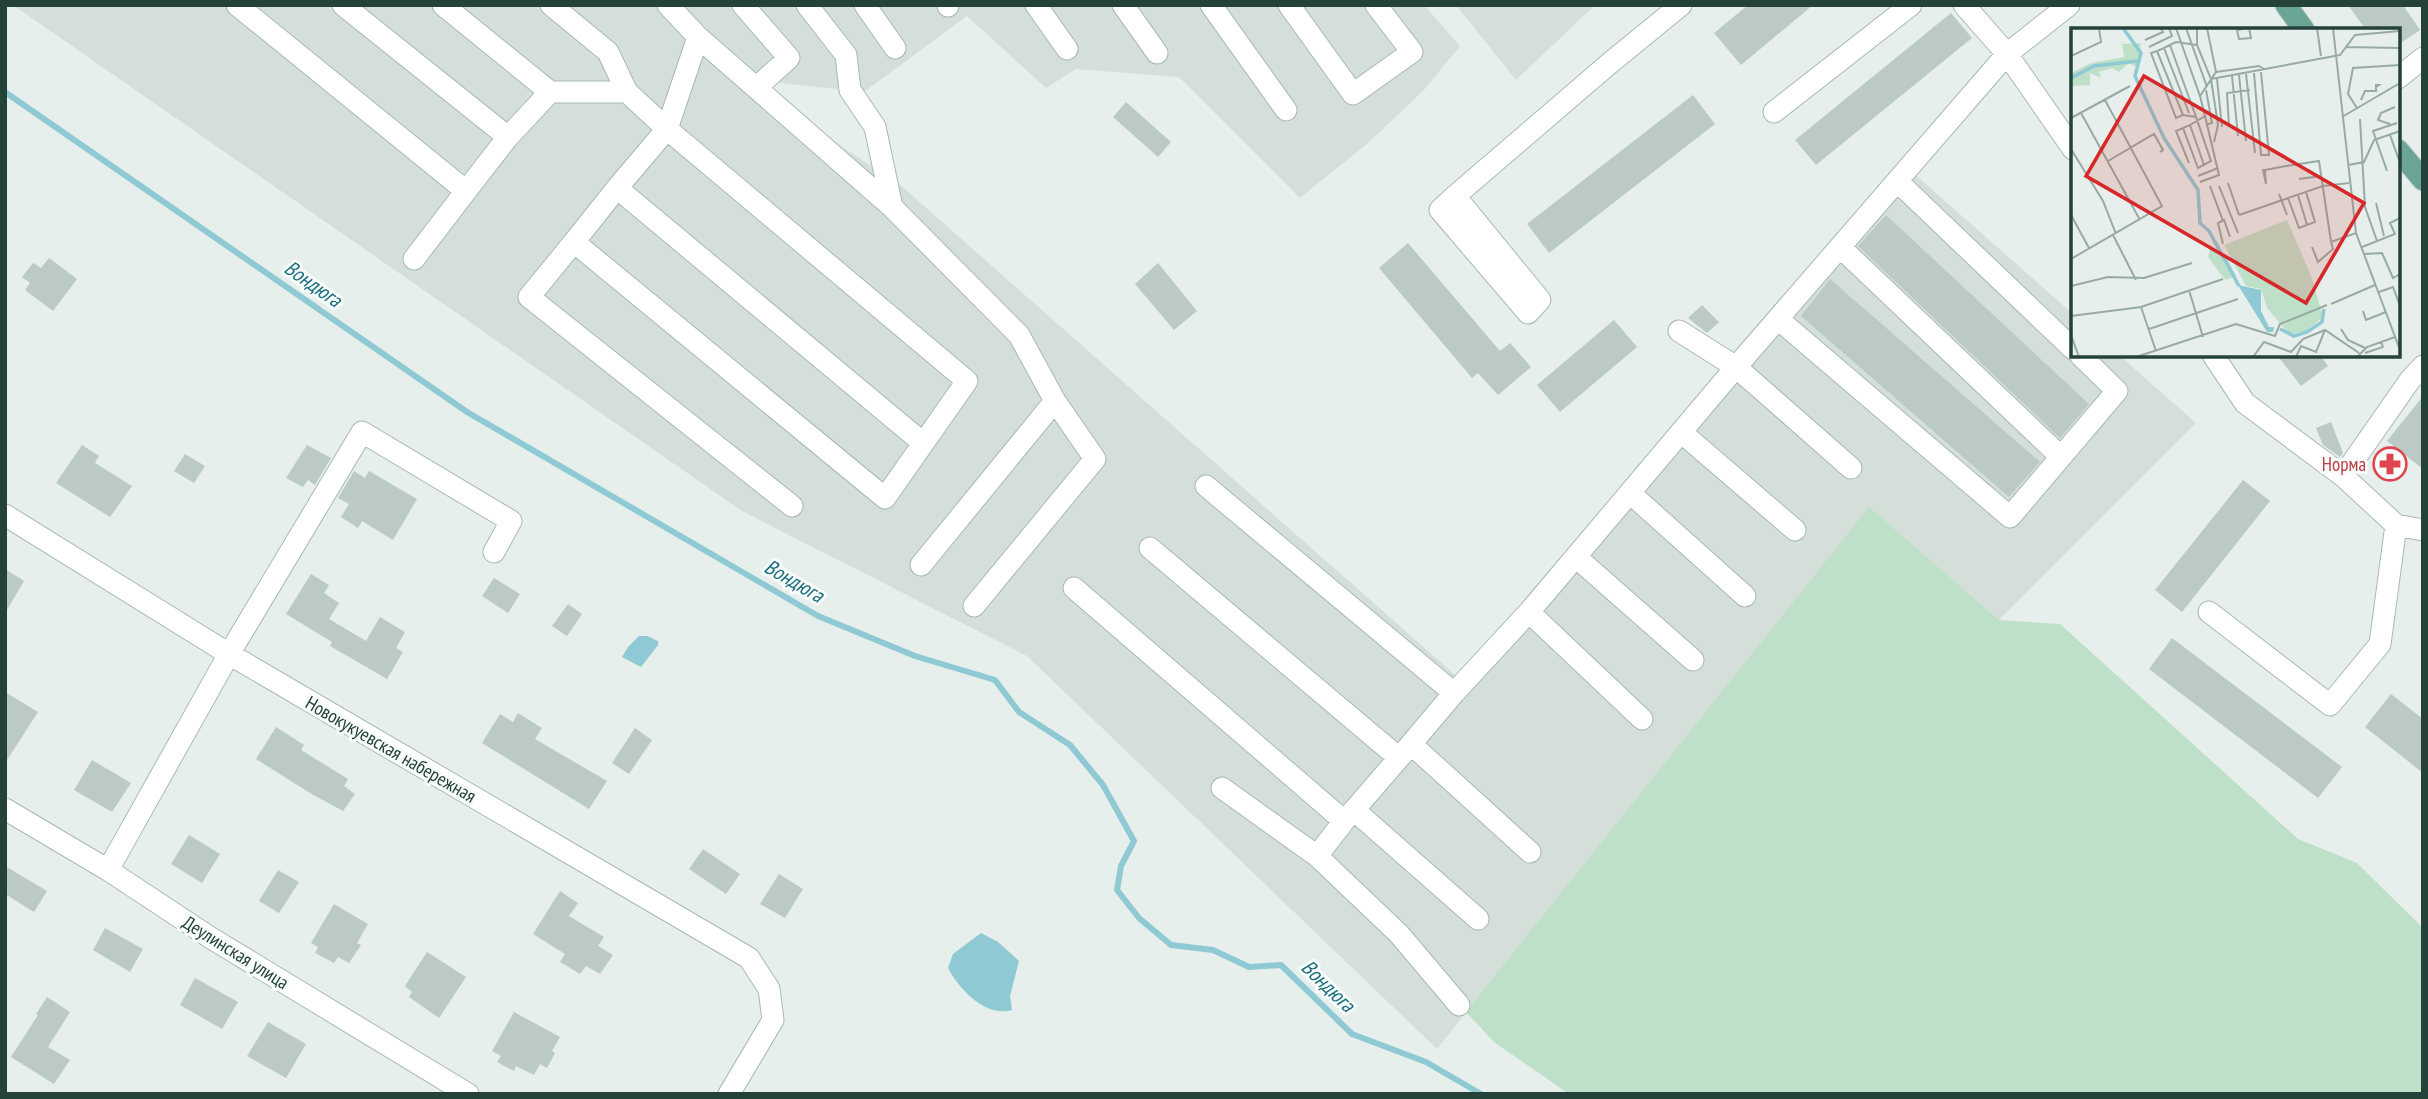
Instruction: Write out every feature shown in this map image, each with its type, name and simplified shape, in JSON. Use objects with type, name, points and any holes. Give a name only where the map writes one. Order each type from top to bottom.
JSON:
[{"type":"main road","points":[[2286,5],[2303,28]]},
{"type":"main road","points":[[2400,152],[2423,180]]},
{"type":"street","points":[[237,5],[466,191]]},
{"type":"street","points":[[343,5],[508,137]]},
{"type":"street","points":[[443,5],[550,92],[627,92]]},
{"type":"street","points":[[551,5],[608,52],[627,92],[667,129],[967,381],[885,498],[574,243]]},
{"type":"street","points":[[668,5],[698,37],[892,207],[1019,335],[1055,401],[1096,460],[974,606]]},
{"type":"street","points":[[743,5],[789,58],[756,88]]},
{"type":"street","points":[[807,5],[846,55],[850,90],[875,127],[892,207]]},
{"type":"street","points":[[864,5],[895,48]]},
{"type":"street","points":[[1036,5],[1067,49]]},
{"type":"street","points":[[1123,5],[1157,53]]},
{"type":"street","points":[[1211,5],[1286,110]]},
{"type":"street","points":[[1289,5],[1353,94],[1412,52],[1376,5]]},
{"type":"street","points":[[1455,196],[1540,300],[1528,313],[1440,210],[1455,196],[1610,63],[1681,5]]},
{"type":"street","points":[[1774,112],[1911,5]]},
{"type":"street","points":[[1964,5],[2007,54],[2071,146]]},
{"type":"street","points":[[1317,856],[1349,815],[1454,693],[1529,612],[1736,367],[2007,54],[2069,5]]},
{"type":"street","points":[[698,37],[667,129],[529,297],[792,506]]},
{"type":"street","points":[[2400,76],[2423,58]]},
{"type":"street","points":[[414,259],[508,137],[550,92]]},
{"type":"street","points":[[1897,181],[2071,347]]},
{"type":"street","points":[[617,188],[923,443]]},
{"type":"street","points":[[1840,247],[2061,457]]},
{"type":"street","points":[[1778,319],[2010,517],[2117,391],[2082,357]]},
{"type":"street","points":[[1679,331],[1736,367],[1851,468]]},
{"type":"street","points":[[2214,357],[2245,403],[2343,476],[2396,525],[2423,530]]},
{"type":"street","points":[[2343,476],[2410,380],[2423,366]]},
{"type":"street","points":[[921,565],[1055,401]]},
{"type":"street","points":[[108,870],[229,654],[362,432],[511,521],[494,552]]},
{"type":"street","points":[[1681,432],[1795,530]]},
{"type":"street","points":[[1206,485],[1454,693]]},
{"type":"street","points":[[1630,493],[1745,596]]},
{"type":"street","name":"Новокукуевская набережная","points":[[5,514],[229,654],[749,958],[769,989],[773,1020],[729,1094]]},
{"type":"street","points":[[2209,612],[2330,705],[2380,644],[2396,525]]},
{"type":"street","points":[[1150,548],[1530,852]]},
{"type":"street","points":[[1576,557],[1693,660]]},
{"type":"street","points":[[1074,588],[1478,919]]},
{"type":"street","points":[[1529,612],[1642,719]]},
{"type":"street","points":[[1222,788],[1317,856],[1399,934],[1459,1005]]},
{"type":"street","name":"Деулинская улица","points":[[5,808],[108,870],[211,938],[468,1094]]},
{"type":"shaded area","points":[[13,5],[1424,5],[1460,46],[1424,90],[1368,143],[1300,198],[1179,77],[1076,69],[1046,88],[967,16],[864,92],[735,78],[898,183],[1462,681],[1903,164],[2071,312],[2071,357],[2121,357],[2196,423],[1999,620],[1869,508],[1437,1049],[1027,656],[742,511]]},
{"type":"shaded area","points":[[1456,5],[1595,5],[1516,80]]},
{"type":"green space","points":[[1869,507],[1999,620],[2060,624],[2298,839],[2357,863],[2423,928],[2423,1094],[1569,1094],[1494,1042],[1466,1012]]},
{"type":"water","points":[[639,636],[658,641],[658,645],[641,667],[622,657]]},
{"type":"water","points":[[981,933],[998,942],[1019,961],[1010,996],[1012,1010],[993,1010],[983,1006],[966,993],[948,968],[953,954]]},
{"type":"building","points":[[1748,5],[1813,5],[1741,65],[1714,33]]},
{"type":"building","points":[[2348,5],[2403,5],[2420,30],[2400,44],[2400,28],[2365,28]]},
{"type":"building","points":[[1951,13],[1972,38],[1816,165],[1795,140]]},
{"type":"building","points":[[1693,95],[1715,124],[1549,253],[1527,224]]},
{"type":"building","points":[[1126,102],[1171,142],[1158,157],[1113,117]]},
{"type":"building","points":[[1886,215],[2089,404],[2060,438],[1858,246]]},
{"type":"building","points":[[1408,243],[1500,351],[1510,343],[1531,367],[1498,395],[1478,373],[1472,378],[1379,268]]},
{"type":"building","points":[[49,258],[77,279],[53,311],[25,290],[30,283],[22,277],[33,263],[41,268]]},
{"type":"building","points":[[1158,263],[1197,311],[1174,330],[1135,284]]},
{"type":"building","points":[[1830,279],[2040,462],[2009,497],[1801,316]]},
{"type":"building","points":[[1702,305],[1719,322],[1707,333],[1688,318]]},
{"type":"building","points":[[1614,320],[1637,347],[1560,412],[1537,385]]},
{"type":"building","points":[[2279,357],[2321,357],[2328,366],[2301,386]]},
{"type":"building","points":[[2423,396],[2423,469],[2387,441]]},
{"type":"building","points":[[2331,422],[2343,453],[2340,457],[2323,445],[2316,428]]},
{"type":"building","points":[[82,445],[99,456],[95,463],[132,486],[110,517],[56,483]]},
{"type":"building","points":[[307,445],[331,458],[315,485],[308,480],[303,487],[286,478]]},
{"type":"building","points":[[185,454],[205,466],[194,483],[174,471]]},
{"type":"building","points":[[354,471],[365,478],[369,471],[417,499],[393,540],[362,521],[358,528],[341,517],[349,504],[338,498]]},
{"type":"building","points":[[2243,480],[2270,501],[2182,612],[2155,590]]},
{"type":"building","points":[[5,569],[24,581],[5,613]]},
{"type":"building","points":[[311,574],[329,585],[324,593],[339,603],[329,619],[366,641],[380,617],[405,632],[396,648],[403,652],[387,679],[330,646],[332,642],[286,614]]},
{"type":"building","points":[[494,578],[520,594],[508,613],[482,596]]},
{"type":"building","points":[[568,604],[582,614],[567,636],[552,626]]},
{"type":"building","points":[[2172,638],[2342,767],[2318,798],[2149,669]]},
{"type":"building","points":[[5,692],[38,712],[5,763]]},
{"type":"building","points":[[2391,694],[2423,719],[2423,773],[2365,727]]},
{"type":"building","points":[[518,713],[542,728],[535,739],[607,781],[589,809],[482,743],[500,714],[513,722]]},
{"type":"building","points":[[276,727],[304,745],[301,750],[348,779],[344,786],[355,794],[343,811],[256,759]]},
{"type":"building","points":[[635,728],[652,740],[629,774],[612,763]]},
{"type":"building","points":[[92,760],[131,783],[112,812],[74,790]]},
{"type":"building","points":[[189,835],[220,854],[202,883],[171,864]]},
{"type":"building","points":[[703,849],[740,874],[726,894],[689,869]]},
{"type":"building","points":[[5,866],[47,891],[34,912],[5,894]]},
{"type":"building","points":[[278,870],[299,882],[279,913],[259,901]]},
{"type":"building","points":[[779,874],[803,889],[785,918],[760,904]]},
{"type":"building","points":[[560,891],[578,903],[569,916],[604,937],[598,946],[613,955],[600,974],[586,966],[580,974],[560,962],[565,954],[533,934]]},
{"type":"building","points":[[334,904],[368,924],[357,943],[361,945],[349,963],[338,957],[334,963],[315,953],[318,947],[311,943]]},
{"type":"building","points":[[105,928],[143,949],[130,972],[93,950]]},
{"type":"building","points":[[427,952],[466,977],[439,1018],[409,997],[412,992],[405,986]]},
{"type":"building","points":[[195,978],[238,1002],[222,1029],[180,1005]]},
{"type":"building","points":[[47,997],[70,1012],[48,1047],[70,1060],[54,1084],[11,1057]]},
{"type":"building","points":[[514,1012],[560,1037],[547,1068],[540,1064],[534,1075],[516,1066],[514,1071],[497,1062],[501,1056],[492,1051]]},
{"type":"building","points":[[268,1022],[306,1044],[286,1078],[247,1056]]},
{"type":"waterway","name":"Вондюга","points":[[5,92],[467,412],[818,616],[915,656],[995,680],[1019,712],[1070,745],[1103,785],[1134,841],[1121,866],[1117,890],[1139,918],[1171,945],[1213,950],[1249,967],[1281,965],[1352,1034],[1426,1062],[1481,1094]]},
{"type":"place","name":"Норма","points":[[2390,464]]}]
